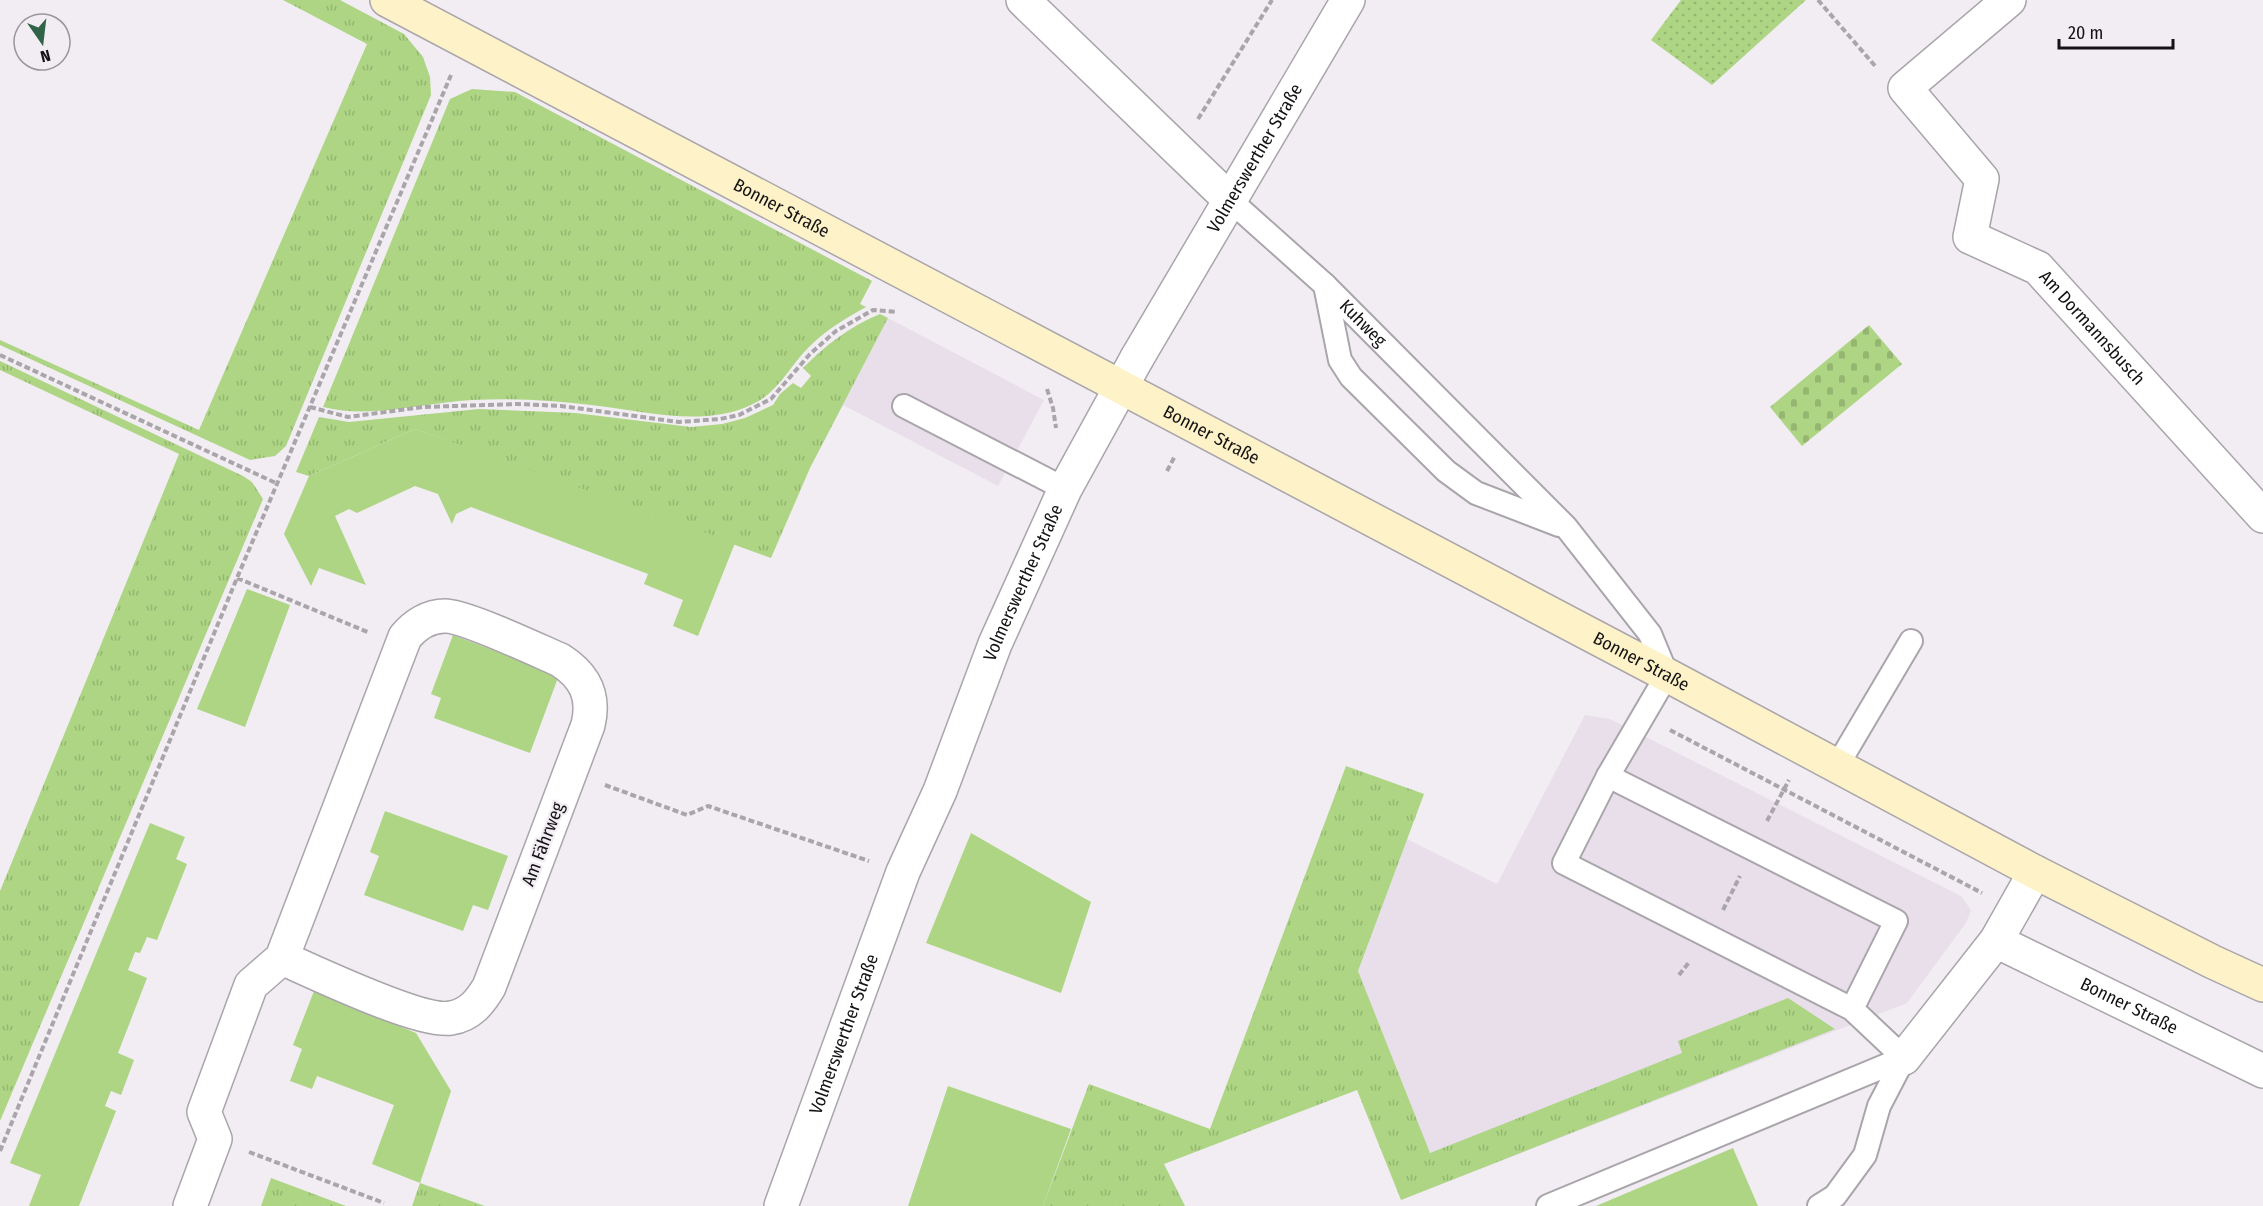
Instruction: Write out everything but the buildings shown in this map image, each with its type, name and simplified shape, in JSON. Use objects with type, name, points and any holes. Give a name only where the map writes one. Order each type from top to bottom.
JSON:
[{"type":"main road","name":"Bonner Straße","points":[[387,0],[1667,675],[2035,872],[2213,962],[2263,984]]},
{"type":"street","name":"Kuhweg","points":[[1023,0],[1231,201]]},
{"type":"street","name":"Volmerswerther Straße","points":[[781,1206],[903,872],[940,791],[995,644],[1065,489],[1119,388],[1348,0]]},
{"type":"street","points":[[1905,88],[2009,0]]},
{"type":"street","name":"Am Dormannsbusch","points":[[1905,88],[1982,179],[1970,237],[2038,268],[2263,516]]},
{"type":"street","name":"Am Fährweg","points":[[215,1139],[204,1112],[251,985],[282,958],[401,645],[410,631],[438,616],[454,617],[560,660],[573,668],[589,692],[591,714],[489,987],[473,1008],[451,1018],[421,1016],[282,958]]},
{"type":"street","points":[[1904,1058],[1996,941],[2035,872]]},
{"type":"street","name":"Bonner Straße","points":[[1996,941],[2263,1071]]},
{"type":"street","points":[[190,1206],[215,1139]]},
{"type":"lane","name":"Kuhweg","points":[[1231,201],[1324,285],[1566,527],[1650,634],[1667,675]]},
{"type":"lane","points":[[1324,285],[1340,360],[1351,376],[1446,471],[1476,493],[1566,527]]},
{"type":"lane","points":[[904,406],[1065,489]]},
{"type":"lane","points":[[1837,766],[1911,641]]},
{"type":"lane","points":[[1667,675],[1608,776],[1564,863],[1852,1009],[1904,1058]]},
{"type":"lane","points":[[1608,776],[1896,921],[1852,1009]]},
{"type":"lane","points":[[1548,1206],[1904,1058]]},
{"type":"lane","points":[[1819,1206],[1835,1196],[1865,1155],[1879,1106],[1904,1058]]},
{"type":"path","points":[[1178,150],[1272,0]]},
{"type":"path","points":[[1818,0],[1881,72],[1905,88]]},
{"type":"path","points":[[0,1151],[237,579],[466,42]]},
{"type":"path","points":[[310,407],[348,417],[423,407],[518,404],[561,406],[679,422],[720,419],[739,415],[771,399],[810,354],[836,331],[854,320],[873,310],[899,313]]},
{"type":"path","points":[[0,355],[278,484]]},
{"type":"path","points":[[1046,386],[1053,408],[1055,427],[1087,447]]},
{"type":"path","points":[[237,579],[401,645]]},
{"type":"path","points":[[1667,729],[2015,910]]},
{"type":"path","points":[[570,772],[687,815],[708,807],[903,872]]},
{"type":"path","points":[[1679,975],[1709,937],[1777,803]]},
{"type":"path","points":[[215,1139],[384,1203]]},
{"type":"shaded area","points":[[888,318],[1044,400],[998,486],[843,405]]},
{"type":"shaded area","points":[[1585,715],[1610,719],[1961,896],[1971,910],[1966,923],[1907,1003],[1401,1200],[1358,971],[1407,839],[1497,884]]},
{"type":"green space","points":[[283,0],[340,0],[404,34],[423,57],[430,77],[431,95],[286,446],[275,456],[250,460],[0,345],[0,340],[199,430],[367,44]]},
{"type":"green space","points":[[1681,0],[1806,0],[1712,85],[1651,40]]},
{"type":"green space","points":[[472,89],[515,92],[872,281],[860,304],[866,307],[816,340],[770,393],[762,399],[734,411],[714,415],[672,416],[576,403],[517,399],[472,400],[378,411],[323,407],[450,99]]},
{"type":"green space","points":[[880,314],[888,318],[810,468],[771,558],[415,429],[309,476],[296,472],[319,417],[349,422],[479,409],[575,413],[691,427],[722,424],[745,418],[773,405],[780,394],[793,383],[801,388],[811,376],[803,368],[812,359],[848,330]]},
{"type":"green space","points":[[1869,325],[1902,364],[1802,446],[1770,407]]},
{"type":"green space","points":[[0,361],[243,476],[252,482],[263,499],[0,1121],[0,891],[179,454],[0,370]]},
{"type":"green space","points":[[415,429],[735,543],[698,636],[673,626],[683,600],[644,584],[648,574],[471,507],[456,514],[452,524],[438,494],[415,486],[357,513],[349,509],[335,516],[366,585],[319,568],[311,586],[284,534],[309,476]]},
{"type":"green space","points":[[247,589],[290,605],[245,727],[197,709]]},
{"type":"green space","points":[[453,635],[559,675],[530,753],[434,718],[441,698],[431,694]]},
{"type":"green space","points":[[1346,766],[1424,794],[1358,971],[1430,1153],[1682,1053],[1678,1041],[1788,998],[1835,1029],[1401,1200],[1357,1090],[1164,1164],[1185,1206],[1043,1206],[1089,1084],[1210,1129]]},
{"type":"green space","points":[[385,811],[508,856],[488,910],[473,905],[463,931],[364,895],[379,856],[370,852]]},
{"type":"green space","points":[[150,823],[185,837],[176,859],[187,864],[157,940],[147,937],[140,953],[135,952],[128,970],[147,978],[118,1053],[134,1060],[121,1095],[111,1091],[105,1106],[116,1111],[79,1206],[29,1206],[41,1175],[10,1163]]},
{"type":"green space","points":[[971,833],[1091,902],[1061,993],[926,943]]},
{"type":"green space","points":[[314,991],[416,1033],[451,1091],[420,1183],[372,1164],[394,1105],[317,1076],[312,1089],[290,1081],[302,1049],[293,1045]]},
{"type":"green space","points":[[948,1086],[1071,1129],[1043,1206],[908,1206]]},
{"type":"green space","points":[[1733,1148],[1758,1206],[1596,1206]]},
{"type":"green space","points":[[271,1178],[346,1206],[261,1206]]},
{"type":"green space","points":[[420,1183],[485,1206],[412,1206]]}]
